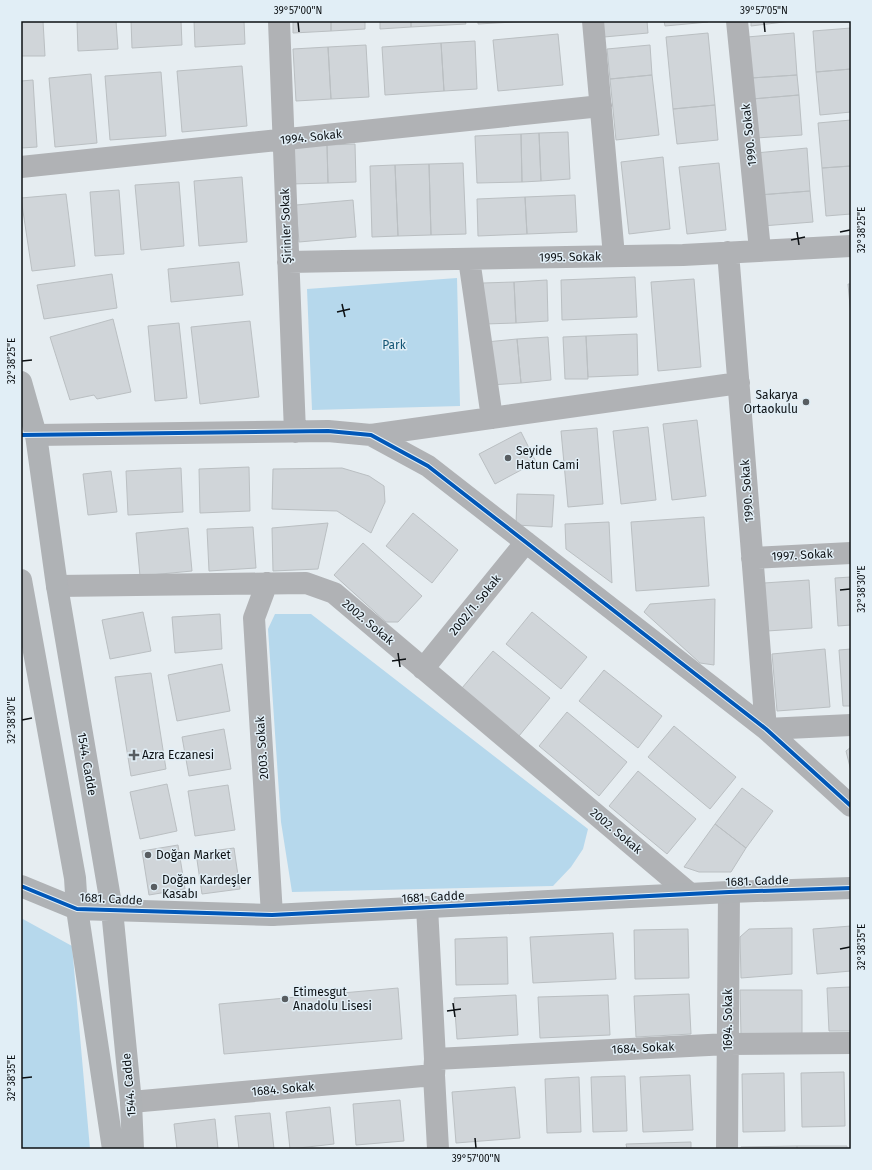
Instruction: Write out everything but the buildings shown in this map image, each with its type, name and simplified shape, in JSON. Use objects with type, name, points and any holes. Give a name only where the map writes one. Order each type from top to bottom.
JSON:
[{"type":"main road","name":"1544. Cadde","points":[[21,382],[28,435],[56,586],[112,910],[131,1102],[133,1149]]},
{"type":"main road","name":"1544. Cadde","points":[[21,580],[74,878],[77,909],[113,1149]]},
{"type":"main road","name":"1681. Cadde","points":[[21,886],[77,909],[272,915],[729,892],[851,888]]},
{"type":"street","name":"Şirinler Sokak","points":[[279,21],[295,432]]},
{"type":"street","points":[[593,21],[614,256]]},
{"type":"street","name":"1990. Sokak","points":[[738,21],[760,250]]},
{"type":"street","name":"1994. Sokak","points":[[21,168],[601,106]]},
{"type":"street","name":"1995. Sokak","points":[[288,262],[614,256],[851,246]]},
{"type":"street","name":"1990. Sokak","points":[[728,252],[766,729]]},
{"type":"street","points":[[470,258],[492,418]]},
{"type":"street","points":[[28,435],[328,431],[371,435],[739,383]]},
{"type":"street","points":[[371,435],[428,466],[766,729],[851,806]]},
{"type":"street","name":"2002/1. Sokak","points":[[423,668],[526,542]]},
{"type":"street","name":"1997. Sokak","points":[[752,558],[851,553]]},
{"type":"street","name":"2003. Sokak","points":[[267,583],[254,618],[272,915]]},
{"type":"street","name":"2002. Sokak","points":[[56,586],[306,583],[334,593],[689,894]]},
{"type":"street","points":[[766,729],[851,725]]},
{"type":"street","name":"1694. Sokak","points":[[727,1149],[729,892]]},
{"type":"street","points":[[427,907],[438,1149]]},
{"type":"street","name":"1684. Sokak","points":[[131,1102],[435,1067],[728,1044],[851,1043]]},
{"type":"green space","name":"Park","points":[[457,278],[460,406],[312,410],[307,289]]},
{"type":"green space","points":[[275,614],[311,614],[588,829],[583,849],[571,867],[553,886],[292,892],[281,822],[268,629]]},
{"type":"green space","points":[[21,918],[72,946],[90,1149],[21,1149]]},
{"type":"cycle path","points":[[21,435],[328,431],[371,435],[428,466],[766,729],[851,806]]},
{"type":"cycle path","points":[[21,886],[77,909],[272,915],[729,892],[851,888]]},
{"type":"place","name":"Sakarya Ortaokulu","points":[[806,402]]},
{"type":"place","name":"Seyide Hatun Cami","points":[[508,458]]},
{"type":"place","name":"Azra Eczanesi","points":[[134,755]]},
{"type":"place","name":"Doğan Market","points":[[148,855]]},
{"type":"place","name":"Doğan Kardeşler Kasabı","points":[[154,887]]},
{"type":"place","name":"Etimesgut Anadolu Lisesi","points":[[285,999]]}]
